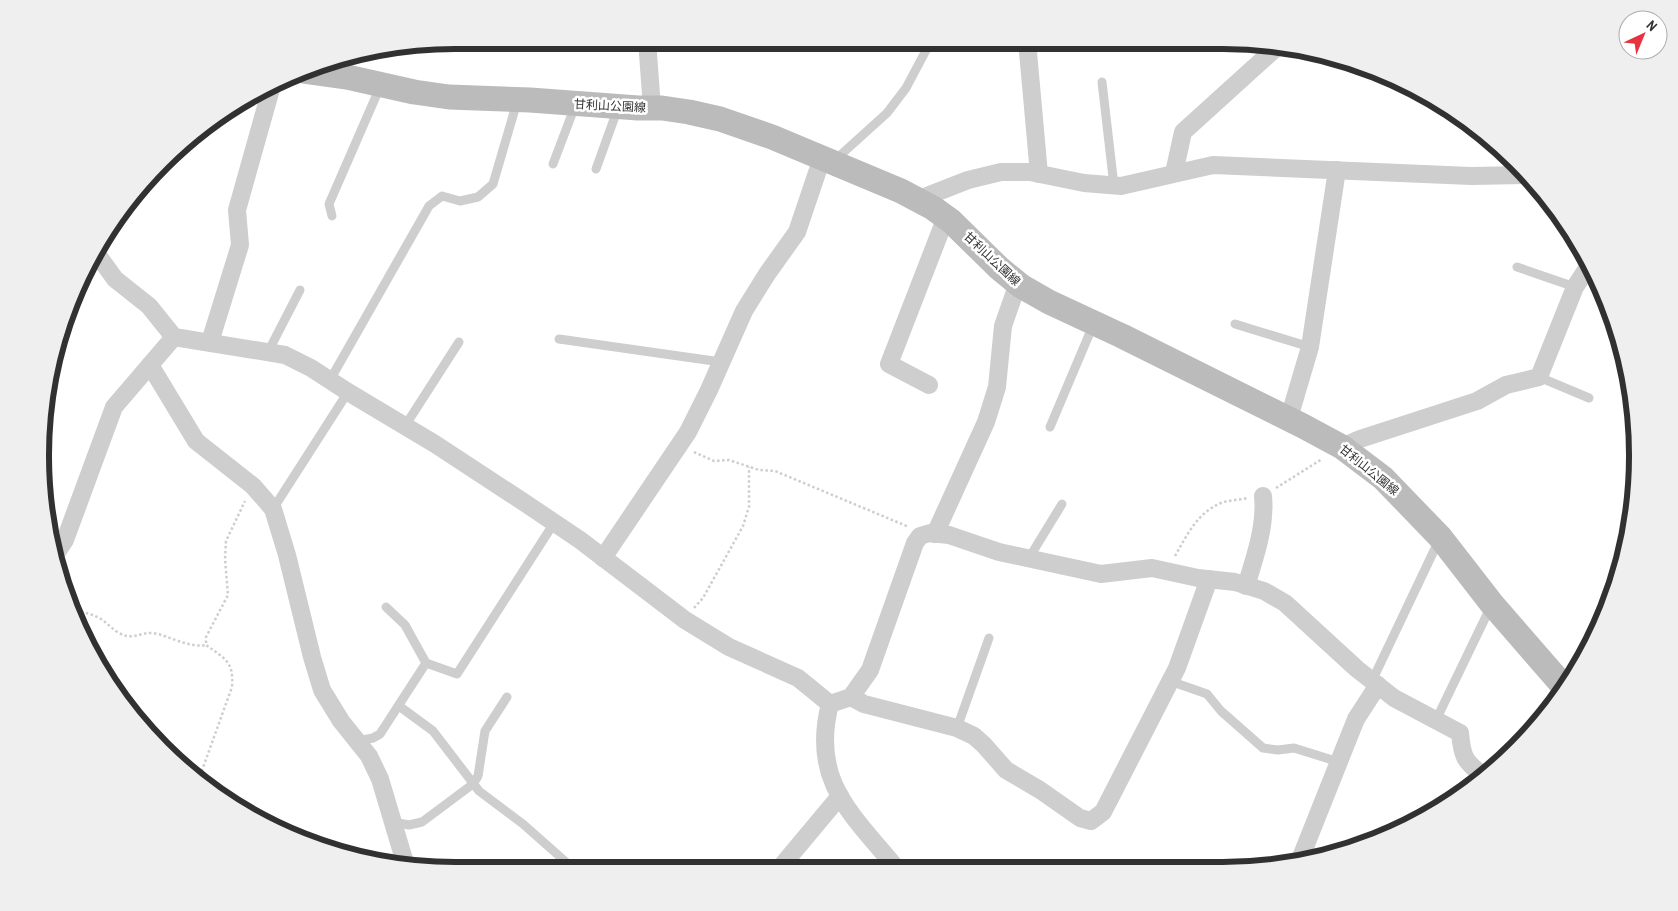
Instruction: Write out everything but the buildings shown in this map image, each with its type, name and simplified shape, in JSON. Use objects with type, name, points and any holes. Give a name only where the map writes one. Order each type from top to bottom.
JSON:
[{"type":"main road","name":"甘利山公園線","points":[[316,73],[347,77],[414,92],[449,97],[662,108],[720,119],[772,137],[901,191],[946,217],[1018,284],[1049,302],[1342,447],[1383,478],[1440,537],[1492,604],[1560,682]]},
{"type":"street","points":[[648,49],[652,108]]},
{"type":"street","points":[[1028,49],[1039,174]]},
{"type":"street","points":[[1174,173],[1183,132],[1272,52]]},
{"type":"street","points":[[210,342],[240,245],[237,210],[270,94]]},
{"type":"street","points":[[603,558],[679,446],[709,390],[744,311],[767,274],[798,232],[827,160]]},
{"type":"street","points":[[917,200],[968,180],[1001,172],[1030,172],[1084,183],[1114,186],[1213,165],[1471,176],[1517,175]]},
{"type":"street","points":[[1286,418],[1292,408],[1310,347],[1337,170]]},
{"type":"street","points":[[928,385],[889,364],[946,217]]},
{"type":"street","points":[[100,258],[115,279],[149,306],[174,337],[285,355],[311,368],[435,444],[554,523],[685,620],[728,647],[798,678],[830,704]]},
{"type":"street","points":[[1342,447],[1360,439],[1477,401],[1506,385],[1539,377],[1575,287],[1585,272]]},
{"type":"street","points":[[830,704],[851,696],[870,670],[915,543],[928,535],[986,422],[997,387],[1003,326],[1018,284]]},
{"type":"street","points":[[60,548],[65,540],[114,407],[174,337]]},
{"type":"street","points":[[150,365],[196,441],[253,486],[273,509],[322,690],[341,721],[369,756],[380,779],[404,859]]},
{"type":"street","points":[[1246,586],[1255,557],[1264,510],[1263,496]]},
{"type":"street","points":[[928,535],[949,535],[999,552],[1101,574],[1152,568],[1235,582],[1264,591],[1285,602],[1357,669],[1394,698],[1460,733],[1461,750],[1470,766],[1478,772]]},
{"type":"street","points":[[851,696],[864,704],[957,728],[974,736],[1006,770],[1040,790],[1080,818],[1091,821],[1103,812],[1177,668],[1209,579]]},
{"type":"street","points":[[1302,854],[1356,719],[1375,683]]},
{"type":"street","points":[[830,704],[825,722],[825,760],[833,784],[846,807],[891,862]]},
{"type":"street","points":[[785,862],[840,796]]},
{"type":"lane","points":[[827,160],[887,113],[906,88],[926,49]]},
{"type":"lane","points":[[1102,82],[1114,186]]},
{"type":"lane","points":[[332,216],[330,204],[381,85]]},
{"type":"lane","points":[[330,380],[428,206],[442,196],[460,201],[478,197],[493,184],[518,100]]},
{"type":"lane","points":[[553,164],[576,104]]},
{"type":"lane","points":[[596,169],[618,107]]},
{"type":"lane","points":[[1517,267],[1575,287]]},
{"type":"lane","points":[[268,352],[300,290]]},
{"type":"lane","points":[[1050,427],[1094,323]]},
{"type":"lane","points":[[1235,324],[1310,347]]},
{"type":"lane","points":[[559,339],[720,362]]},
{"type":"lane","points":[[405,426],[459,342]]},
{"type":"lane","points":[[1539,377],[1589,398]]},
{"type":"lane","points":[[273,509],[348,392]]},
{"type":"lane","points":[[1028,558],[1062,504]]},
{"type":"lane","points":[[386,607],[405,625],[426,663],[457,674],[554,523]]},
{"type":"lane","points":[[1375,683],[1440,537]]},
{"type":"lane","points":[[1436,720],[1492,604]]},
{"type":"lane","points":[[957,728],[989,638]]},
{"type":"lane","points":[[358,741],[380,734],[426,663]]},
{"type":"lane","points":[[1170,681],[1207,694],[1221,711],[1263,748],[1278,750],[1294,748],[1338,762]]},
{"type":"lane","points":[[393,822],[409,825],[422,822],[473,784],[478,776],[485,731],[507,698]]},
{"type":"lane","points":[[399,706],[433,731],[479,791],[523,824],[566,862]]},
{"type":"path","points":[[679,446],[714,461],[729,460],[759,470],[775,471],[928,535]]},
{"type":"path","points":[[685,620],[703,598],[743,526],[749,507],[749,467]]},
{"type":"path","points":[[206,645],[206,637],[228,595],[226,541],[253,486]]},
{"type":"path","points":[[80,612],[101,619],[119,633],[131,638],[149,633],[161,634],[188,644],[206,645],[229,663],[233,673],[232,687],[201,773]]}]
